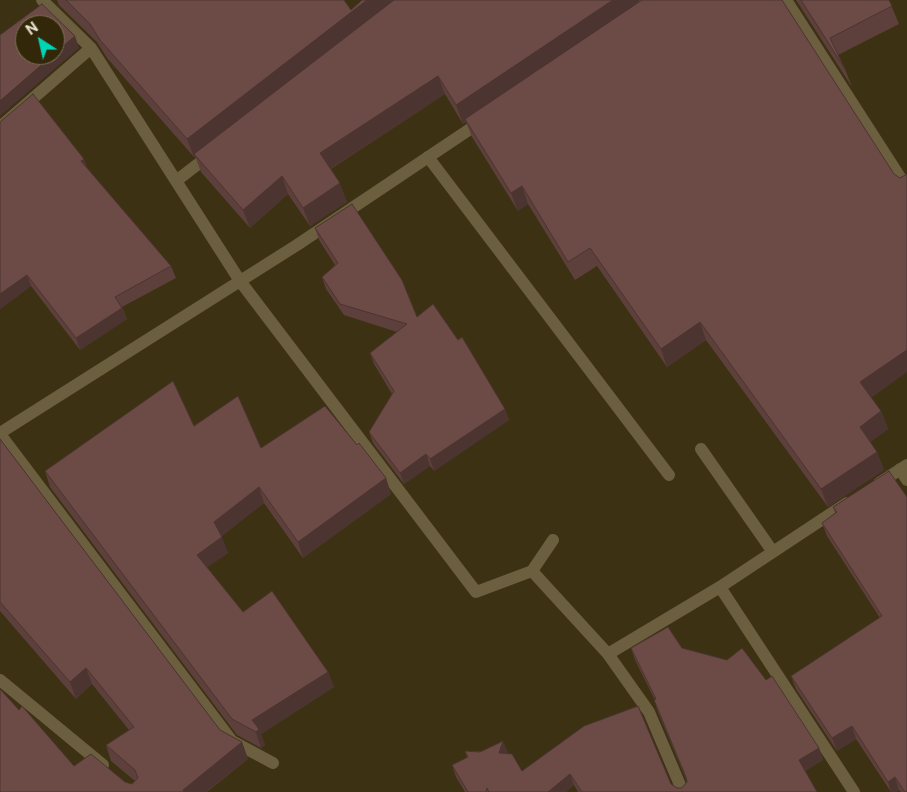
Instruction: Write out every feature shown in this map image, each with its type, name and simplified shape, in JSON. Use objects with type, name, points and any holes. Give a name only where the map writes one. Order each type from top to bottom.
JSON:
[{"type":"street","points":[[42,0],[91,48],[240,281],[476,592],[532,571],[553,540]]},
{"type":"street","points":[[786,0],[907,188]]},
{"type":"street","points":[[0,127],[91,48]]},
{"type":"street","points":[[273,763],[232,741],[0,434],[240,281],[492,114]]},
{"type":"street","points":[[176,180],[223,144]]},
{"type":"street","points":[[428,158],[669,475]]},
{"type":"street","points":[[701,449],[773,552]]},
{"type":"street","points":[[608,654],[720,587],[864,493],[905,471]]},
{"type":"street","points":[[532,571],[608,654],[649,712],[682,792]]},
{"type":"street","points":[[720,587],[854,792]]},
{"type":"street","points":[[0,680],[113,773]]},
{"type":"building","points":[[66,0],[344,0],[351,10],[362,0],[367,0],[187,139],[100,40],[90,24]]},
{"type":"building","points":[[394,0],[613,0],[456,105],[438,76],[320,153],[340,183],[303,208],[282,176],[243,210],[194,154]]},
{"type":"building","points":[[642,0],[782,0],[894,174],[900,178],[907,174],[907,350],[860,382],[881,411],[860,427],[877,452],[821,489],[700,322],[661,349],[590,248],[568,262],[522,186],[511,193],[465,119]]},
{"type":"building","points":[[801,0],[889,0],[892,6],[830,38],[845,69]]},
{"type":"building","points":[[42,4],[53,15],[27,15]]},
{"type":"building","points":[[15,24],[15,65],[41,65],[0,101],[0,35]]},
{"type":"building","points":[[65,26],[75,36],[65,44]]},
{"type":"building","points":[[33,94],[84,159],[81,161],[171,266],[115,297],[122,308],[76,338],[27,275],[0,294],[0,122]]},
{"type":"building","points":[[352,204],[402,280],[417,317],[433,304],[458,340],[462,337],[505,409],[430,459],[426,454],[400,473],[369,432],[394,391],[370,353],[407,324],[340,304],[322,277],[338,263],[315,228]]},
{"type":"building","points":[[173,381],[194,426],[238,396],[261,448],[325,406],[357,445],[359,443],[386,478],[298,542],[259,487],[214,522],[222,537],[197,555],[243,612],[272,591],[328,672],[252,720],[259,729],[256,732],[232,719],[45,471]]},
{"type":"building","points":[[0,439],[220,730],[242,742],[183,790],[184,792],[0,792],[0,689],[19,710],[22,706],[74,766],[91,754],[125,782],[132,784],[138,778],[135,770],[106,745],[134,727],[86,668],[70,682],[0,602]]},
{"type":"building","points":[[889,471],[907,497],[907,792],[905,792],[895,777],[888,782],[852,726],[832,738],[791,676],[882,616],[822,523],[837,512],[833,507]]},
{"type":"building","points":[[668,627],[682,648],[727,660],[742,648],[766,680],[772,676],[819,748],[799,760],[817,792],[582,792],[570,774],[548,792],[489,792],[487,788],[486,792],[468,792],[452,765],[468,757],[465,751],[480,752],[503,741],[499,753],[512,754],[522,771],[584,726],[638,706],[671,784],[677,788],[682,788],[687,782],[686,777],[654,700],[656,699],[631,648]]}]
